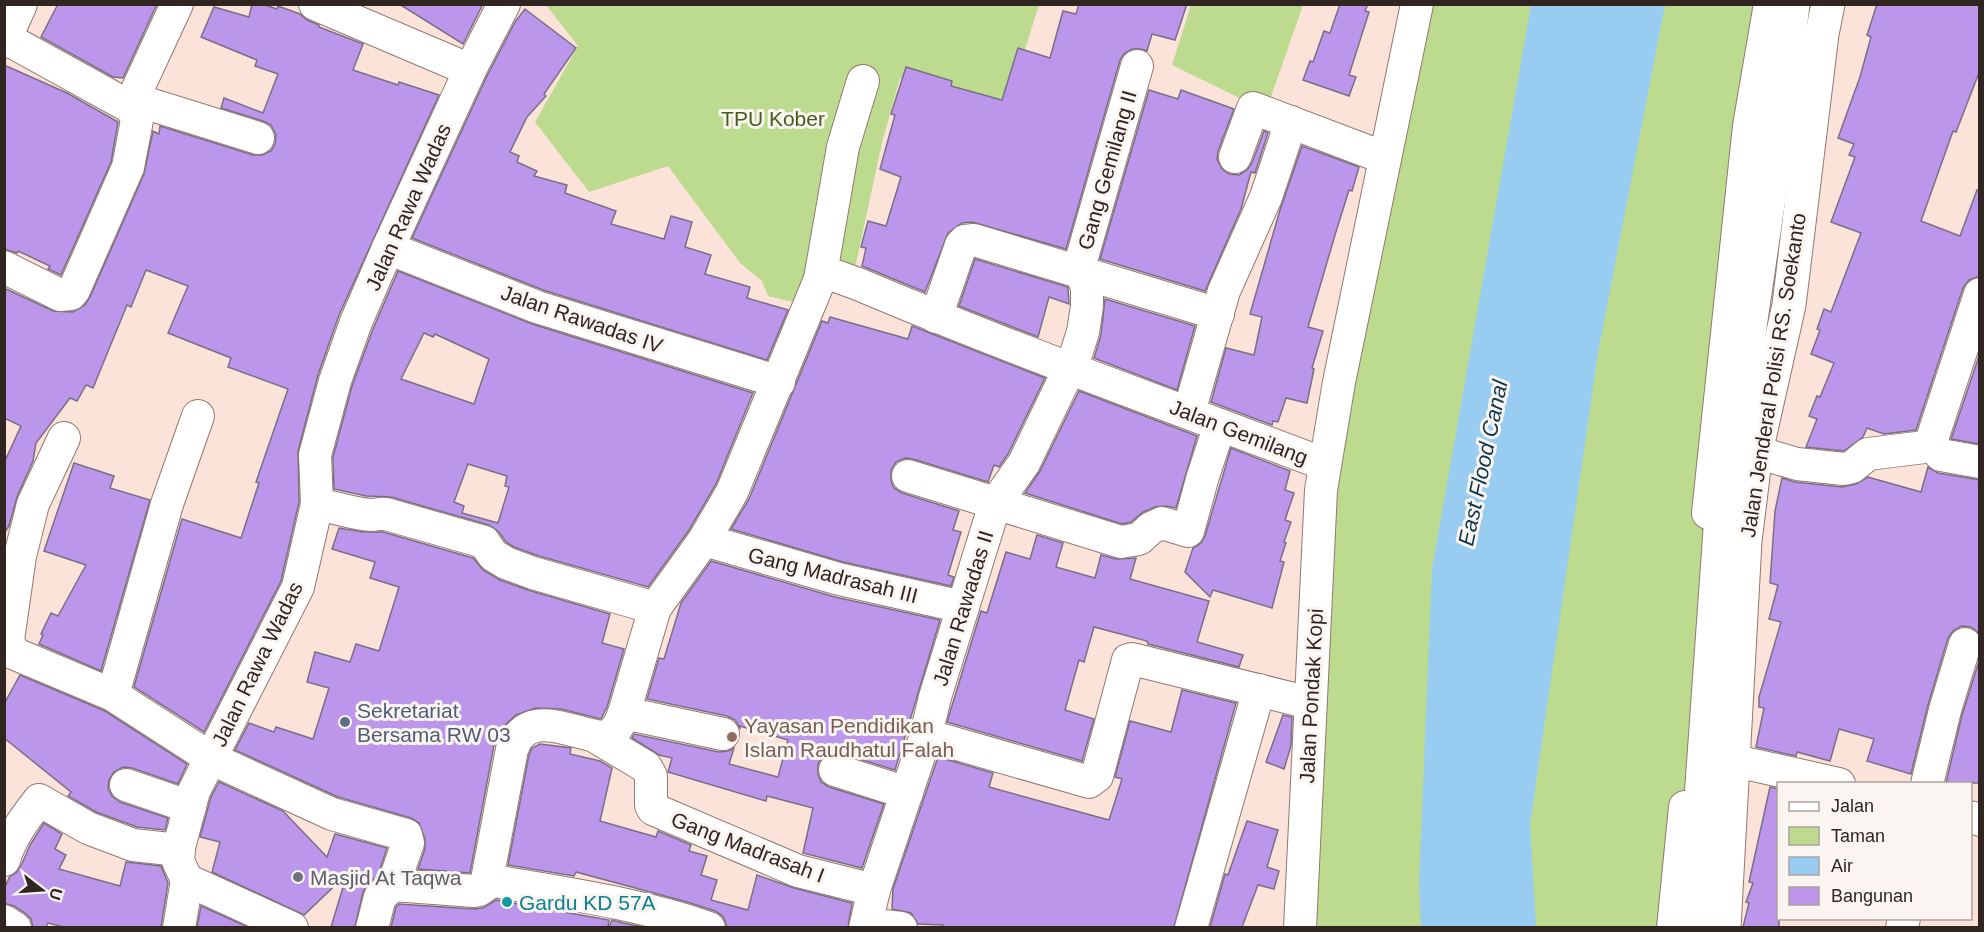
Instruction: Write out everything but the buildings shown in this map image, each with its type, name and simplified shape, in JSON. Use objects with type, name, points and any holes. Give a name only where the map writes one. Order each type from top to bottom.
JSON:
[{"type":"main road","name":"Jalan Jenderal Polisi RS. Soekanto","points":[[1724,927],[1719,758],[1720,530],[1776,150],[1793,4]]},
{"type":"main road","name":"Jalan Jenderal Polisi RS. Soekanto","points":[[1697,927],[1696,869],[1719,758],[1756,452],[1789,304],[1822,34],[1828,4]]},
{"type":"street","points":[[21,4],[6,40],[133,103],[258,138]]},
{"type":"street","points":[[4,267],[60,295],[71,294],[78,283],[128,167],[137,120],[133,103],[177,4]]},
{"type":"street","name":"Jalan Rawa Wadas","points":[[187,880],[178,861],[194,791],[298,587],[316,504],[315,455],[335,381],[356,322],[470,70],[504,4]]},
{"type":"street","name":"Jalan Gemilang","points":[[820,279],[833,275],[844,279],[1069,370],[1189,412],[1324,465],[1417,4]]},
{"type":"street","points":[[1673,927],[1688,781],[1692,698],[1709,495],[1749,126],[1770,4]]},
{"type":"street","points":[[323,6],[470,70]]},
{"type":"street","name":"Gang Gemilang II","points":[[1069,370],[1083,332],[1087,306],[1087,287],[1079,268],[1137,66]]},
{"type":"street","points":[[393,885],[480,890],[488,880],[512,749],[520,735],[531,727],[545,725],[596,737],[607,736],[617,729],[624,713],[655,608],[704,540],[732,492],[820,279],[843,147],[863,81]]},
{"type":"street","points":[[1235,157],[1253,108],[1385,158]]},
{"type":"street","points":[[1189,412],[1228,281],[1266,197],[1291,122]]},
{"type":"street","name":"Gang Gemilang II","points":[[936,317],[956,257],[965,241],[974,240],[1218,314]]},
{"type":"street","name":"Jalan Rawadas IV","points":[[388,248],[537,307],[779,382]]},
{"type":"street","points":[[1979,297],[1933,436],[1933,446],[1941,455],[1980,462]]},
{"type":"street","name":"Jalan Rawadas II","points":[[866,926],[874,890],[926,735],[935,697],[995,504],[1024,463],[1069,370]]},
{"type":"street","points":[[113,695],[167,504],[198,416]]},
{"type":"street","points":[[908,476],[1121,542],[1139,539],[1151,528],[1162,523],[1188,531],[1220,425]]},
{"type":"street","points":[[64,438],[12,553],[8,640],[13,653],[113,695],[212,759],[332,814],[405,835],[408,843],[393,885],[380,897],[372,927]]},
{"type":"street","points":[[1756,452],[1797,464],[1844,469],[1852,467],[1868,453],[1933,446]]},
{"type":"street","name":"Jalan Pondak Kopi","points":[[1300,927],[1324,465]]},
{"type":"street","points":[[316,504],[366,514],[386,514],[484,542],[493,555],[506,563],[655,608]]},
{"type":"street","name":"Gang Madrasah III","points":[[704,540],[839,579],[963,607]]},
{"type":"street","points":[[1928,782],[1965,644]]},
{"type":"street","points":[[926,735],[1089,782],[1097,776],[1128,660],[1310,703]]},
{"type":"street","points":[[1191,927],[1259,690]]},
{"type":"street","points":[[624,713],[723,734]]},
{"type":"street","name":"Gang Madrasah I","points":[[596,737],[646,767],[651,776],[651,806],[653,809],[798,871],[874,890]]},
{"type":"street","points":[[1719,758],[1834,782]]},
{"type":"street","points":[[835,770],[907,793]]},
{"type":"street","points":[[126,786],[190,807]]},
{"type":"street","points":[[5,854],[22,822],[39,800],[88,828],[133,844],[179,850]]},
{"type":"street","points":[[179,927],[187,880],[292,927]]},
{"type":"street","points":[[488,880],[630,906],[710,927]]},
{"type":"street","points":[[4,921],[15,927]]},
{"type":"street","points":[[866,926],[901,927]]},
{"type":"green space","name":"TPU Kober","points":[[546,5],[1039,5],[1009,100],[900,78],[882,143],[855,268],[835,258],[801,304],[768,296],[762,281],[740,263],[668,166],[589,192],[535,122],[578,46]]},
{"type":"green space","points":[[1191,5],[1303,5],[1266,111],[1172,65]]},
{"type":"green space","points":[[1417,5],[1793,5],[1697,927],[1304,928],[1321,490]]},
{"type":"water","name":"East Flood Canal","points":[[1531,5],[1665,5],[1598,353],[1530,825],[1536,927],[1421,927],[1419,882],[1432,569]]},
{"type":"place","name":"Sekretariat Bersama RW 03","points":[[345,722]]},
{"type":"place","name":"Yayasan Pendidikan Islam Raudhatul Falah","points":[[732,737]]},
{"type":"place","name":"Masjid At Taqwa","points":[[298,877]]},
{"type":"place","name":"Gardu KD 57A","points":[[507,902]]}]
